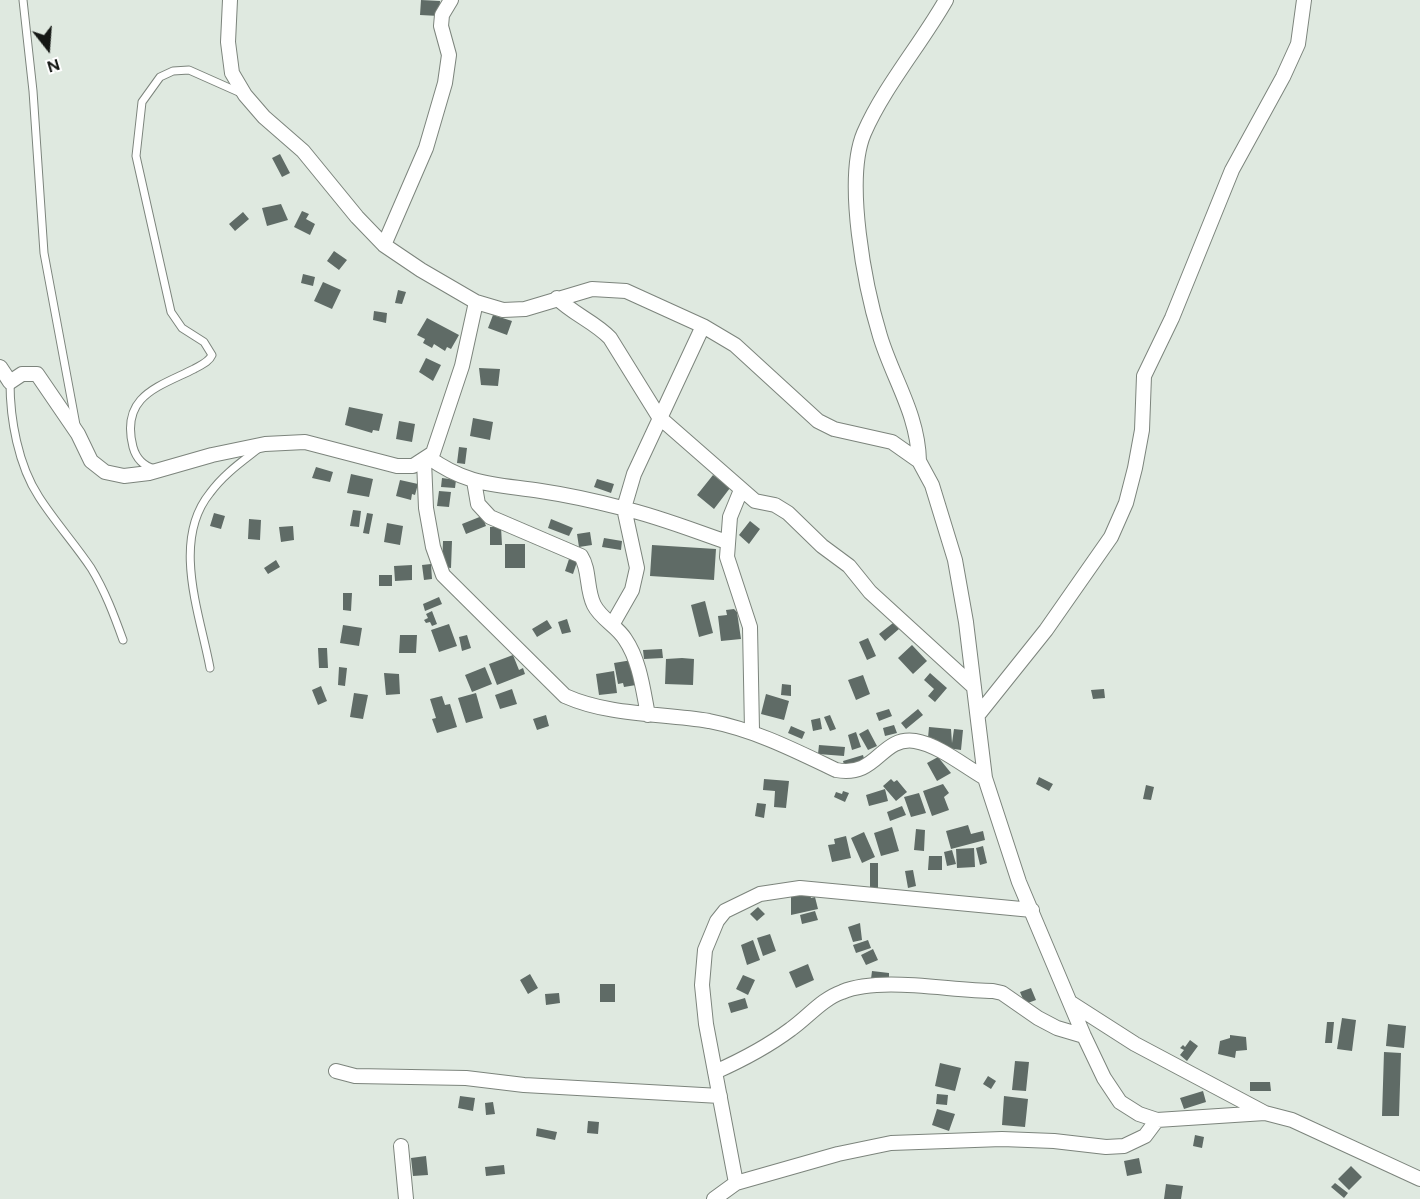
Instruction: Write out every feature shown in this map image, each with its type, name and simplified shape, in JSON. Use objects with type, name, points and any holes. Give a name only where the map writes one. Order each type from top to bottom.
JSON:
[{"type":"street","points":[[230,0],[228,42],[232,73],[245,95],[264,117],[303,151],[357,217],[384,245],[421,270],[476,302],[503,310],[525,309],[592,289],[626,291],[703,326],[735,345],[818,421],[834,429],[892,442],[919,461],[932,485],[943,515],[955,560],[966,622],[985,778],[1019,882],[1104,1078],[1120,1102],[1139,1114],[1157,1120],[1265,1113]]},
{"type":"street","points":[[384,245],[426,148],[446,83],[449,55],[441,26],[442,15],[451,0]]},
{"type":"street","points":[[919,461],[919,440],[915,424],[886,354],[867,288],[855,201],[863,134],[946,0]]},
{"type":"street","points":[[978,715],[1039,639],[1111,537],[1126,504],[1135,468],[1142,430],[1144,376],[1172,318],[1232,170],[1283,77],[1298,44],[1304,0]]},
{"type":"street","points":[[557,298],[570,311],[601,328],[610,338],[659,417],[755,501],[775,505],[788,513],[822,546],[849,566],[870,592],[974,687]]},
{"type":"street","points":[[0,368],[10,382],[22,374],[37,374],[78,434],[91,462],[105,472],[124,476],[160,470],[212,455],[265,444],[305,442],[397,466],[413,466],[433,453],[462,366],[476,302]]},
{"type":"street","points":[[612,625],[632,590],[638,568],[624,508],[634,474],[703,326]]},
{"type":"street","points":[[426,459],[426,508],[433,547],[443,575],[565,696],[587,706],[707,721],[752,730],[836,770],[851,773],[866,767],[897,742],[913,741],[938,750],[985,778]]},
{"type":"street","points":[[426,459],[474,481],[495,486],[541,490],[624,508],[727,542]]},
{"type":"street","points":[[474,481],[478,504],[490,517],[581,556],[586,568],[590,596],[596,609],[625,638],[632,652],[641,677],[648,715]]},
{"type":"street","points":[[741,490],[730,517],[727,557],[750,627],[752,730]]},
{"type":"street","points":[[736,1184],[715,1072],[702,985],[705,950],[717,921],[725,911],[760,894],[800,888],[1032,910]]},
{"type":"street","points":[[715,1072],[769,1045],[827,1000],[843,991],[862,987],[885,985],[993,991],[1002,993],[1057,1028],[1084,1036]]},
{"type":"street","points":[[1071,1003],[1135,1044],[1265,1113],[1292,1120],[1420,1179]]},
{"type":"street","points":[[336,1071],[355,1076],[466,1078],[524,1085],[720,1096]]},
{"type":"street","points":[[714,1199],[736,1184],[838,1154],[891,1143],[1002,1139],[1054,1141],[1106,1147],[1124,1146],[1145,1136],[1157,1120]]},
{"type":"street","points":[[401,1146],[406,1199]]},
{"type":"lane","points":[[23,0],[33,92],[44,253],[78,434]]},
{"type":"lane","points":[[160,470],[143,464],[135,452],[131,425],[134,408],[146,393],[198,367],[210,360],[212,355],[204,342],[182,328],[171,312],[136,156],[142,102],[159,77],[173,71],[189,70],[245,95]]},
{"type":"lane","points":[[10,382],[10,412],[27,472],[38,496],[91,568],[111,606],[123,640]]},
{"type":"lane","points":[[210,668],[190,567],[192,530],[208,495],[229,471],[265,444]]},
{"type":"building","points":[[421,0],[440,1],[439,16],[420,15]]},
{"type":"building","points":[[280,154],[290,173],[282,177],[272,158]]},
{"type":"building","points":[[281,204],[288,220],[267,226],[262,208]]},
{"type":"building","points":[[302,211],[309,214],[306,219],[315,224],[310,235],[294,227]]},
{"type":"building","points":[[243,212],[249,219],[235,231],[229,224]]},
{"type":"building","points":[[334,251],[347,260],[339,270],[327,261]]},
{"type":"building","points":[[303,274],[315,277],[313,286],[301,283]]},
{"type":"building","points":[[323,282],[341,290],[332,309],[314,301]]},
{"type":"building","points":[[398,290],[406,292],[402,304],[395,303]]},
{"type":"building","points":[[374,311],[387,313],[386,323],[373,320]]},
{"type":"building","points":[[493,315],[512,321],[507,335],[488,328]]},
{"type":"building","points":[[427,318],[459,335],[451,349],[447,347],[445,351],[434,344],[432,348],[423,343],[425,339],[417,335]]},
{"type":"building","points":[[426,358],[441,365],[433,381],[419,372]]},
{"type":"building","points":[[479,368],[500,369],[498,386],[481,385]]},
{"type":"building","points":[[349,407],[383,414],[379,431],[373,430],[372,433],[345,425]]},
{"type":"building","points":[[473,418],[493,422],[490,440],[470,436]]},
{"type":"building","points":[[399,421],[415,424],[412,442],[396,439]]},
{"type":"building","points":[[459,447],[467,448],[465,464],[457,463]]},
{"type":"building","points":[[316,467],[333,472],[330,482],[312,478]]},
{"type":"building","points":[[351,474],[373,479],[369,497],[347,493]]},
{"type":"building","points":[[713,475],[730,488],[714,509],[697,495]]},
{"type":"building","points":[[442,478],[456,480],[455,488],[441,487]]},
{"type":"building","points":[[597,479],[614,484],[611,493],[594,487]]},
{"type":"building","points":[[400,480],[418,484],[411,500],[396,496]]},
{"type":"building","points":[[439,491],[451,492],[449,507],[437,506]]},
{"type":"building","points":[[353,510],[361,511],[359,527],[350,526]]},
{"type":"building","points":[[214,513],[225,516],[221,529],[210,526]]},
{"type":"building","points":[[367,513],[373,514],[369,534],[363,533]]},
{"type":"building","points":[[482,516],[486,526],[466,534],[462,524]]},
{"type":"building","points":[[249,519],[261,520],[260,540],[248,539]]},
{"type":"building","points":[[551,519],[573,528],[569,536],[548,528]]},
{"type":"building","points":[[750,521],[760,529],[749,544],[739,535]]},
{"type":"building","points":[[387,523],[403,526],[400,545],[384,542]]},
{"type":"building","points":[[293,526],[294,540],[281,542],[279,527]]},
{"type":"building","points":[[490,527],[501,527],[502,545],[490,545]]},
{"type":"building","points":[[590,532],[592,545],[579,547],[577,534]]},
{"type":"building","points":[[604,538],[622,541],[621,550],[602,547]]},
{"type":"building","points":[[443,541],[452,541],[451,568],[442,567]]},
{"type":"building","points":[[505,544],[525,544],[525,568],[505,568]]},
{"type":"building","points":[[652,545],[716,549],[714,580],[650,576]]},
{"type":"building","points":[[569,559],[577,562],[573,574],[565,571]]},
{"type":"building","points":[[276,560],[280,567],[268,574],[264,568]]},
{"type":"building","points":[[431,564],[432,579],[424,580],[422,565]]},
{"type":"building","points":[[412,565],[412,580],[395,581],[394,566]]},
{"type":"building","points":[[379,575],[392,575],[392,586],[379,586]]},
{"type":"building","points":[[343,593],[352,593],[351,611],[343,610]]},
{"type":"building","points":[[439,597],[442,604],[425,611],[423,604]]},
{"type":"building","points":[[705,601],[713,633],[699,637],[691,605]]},
{"type":"building","points":[[734,609],[737,612],[741,639],[721,641],[718,616],[727,615],[726,610]]},
{"type":"building","points":[[432,611],[437,624],[432,626],[430,622],[426,623],[424,620],[428,618],[426,614]]},
{"type":"building","points":[[567,619],[571,632],[562,634],[558,622]]},
{"type":"building","points":[[547,620],[552,628],[537,637],[532,629]]},
{"type":"building","points":[[893,623],[899,629],[885,641],[879,634]]},
{"type":"building","points":[[449,624],[457,646],[439,652],[431,630]]},
{"type":"building","points":[[343,625],[362,628],[359,646],[340,643]]},
{"type":"building","points":[[400,635],[417,635],[416,653],[399,653]]},
{"type":"building","points":[[467,635],[471,648],[462,651],[459,637]]},
{"type":"building","points":[[868,638],[876,656],[867,660],[859,642]]},
{"type":"building","points":[[912,645],[927,661],[913,674],[898,658]]},
{"type":"building","points":[[318,648],[327,648],[328,668],[319,668]]},
{"type":"building","points":[[662,649],[663,658],[644,659],[643,650]]},
{"type":"building","points":[[513,655],[519,670],[523,668],[525,674],[497,685],[489,664]]},
{"type":"building","points":[[666,659],[694,659],[693,685],[665,684]]},
{"type":"building","points":[[632,660],[636,685],[624,687],[623,683],[618,684],[614,663]]},
{"type":"building","points":[[339,667],[347,668],[345,686],[338,685]]},
{"type":"building","points":[[485,667],[492,684],[472,692],[465,675]]},
{"type":"building","points":[[614,671],[617,693],[599,695],[596,674]]},
{"type":"building","points":[[384,673],[399,674],[400,694],[386,695]]},
{"type":"building","points":[[930,673],[947,688],[935,702],[928,696],[934,689],[924,680]]},
{"type":"building","points":[[863,675],[870,694],[856,700],[848,680]]},
{"type":"building","points":[[782,684],[791,685],[791,696],[781,695]]},
{"type":"building","points":[[321,686],[327,701],[318,705],[312,690]]},
{"type":"building","points":[[512,689],[517,704],[500,709],[495,695]]},
{"type":"building","points":[[1104,689],[1105,698],[1093,699],[1091,690]]},
{"type":"building","points":[[354,693],[368,695],[363,719],[350,717]]},
{"type":"building","points":[[476,693],[483,718],[466,723],[458,698]]},
{"type":"building","points":[[766,694],[789,701],[784,720],[761,714]]},
{"type":"building","points":[[442,696],[445,705],[450,704],[457,727],[437,733],[432,719],[436,718],[430,699]]},
{"type":"building","points":[[889,709],[892,716],[879,721],[876,713]]},
{"type":"building","points":[[918,709],[923,715],[906,729],[901,723]]},
{"type":"building","points":[[546,715],[549,726],[537,730],[533,719]]},
{"type":"building","points":[[830,715],[836,729],[830,731],[824,717]]},
{"type":"building","points":[[820,718],[822,729],[813,731],[811,720]]},
{"type":"building","points":[[894,725],[897,733],[885,736],[883,728]]},
{"type":"building","points":[[791,726],[805,732],[802,739],[788,733]]},
{"type":"building","points":[[929,727],[951,729],[952,743],[954,729],[963,730],[961,750],[934,746],[935,739],[928,738]]},
{"type":"building","points":[[868,729],[877,746],[868,750],[859,734]]},
{"type":"building","points":[[856,732],[861,747],[852,750],[848,735]]},
{"type":"building","points":[[819,745],[845,747],[844,756],[818,754]]},
{"type":"building","points":[[863,755],[865,762],[845,768],[843,761]]},
{"type":"building","points":[[938,757],[951,773],[937,781],[927,763]]},
{"type":"building","points":[[1039,777],[1053,784],[1049,791],[1036,784]]},
{"type":"building","points":[[764,779],[789,781],[786,808],[774,807],[775,791],[763,790]]},
{"type":"building","points":[[891,779],[894,782],[897,780],[907,792],[896,801],[883,786]]},
{"type":"building","points":[[943,784],[949,793],[944,797],[949,810],[932,816],[923,791]]},
{"type":"building","points":[[1146,785],[1154,787],[1151,800],[1143,799]]},
{"type":"building","points":[[885,789],[888,801],[869,806],[866,795]]},
{"type":"building","points":[[843,791],[849,793],[845,802],[834,797],[836,792],[842,794]]},
{"type":"building","points":[[919,793],[926,813],[911,817],[904,797]]},
{"type":"building","points":[[757,803],[766,804],[764,818],[755,816]]},
{"type":"building","points":[[902,806],[906,815],[890,821],[887,812]]},
{"type":"building","points":[[968,825],[971,834],[983,831],[985,840],[951,849],[946,831]]},
{"type":"building","points":[[892,827],[899,851],[881,856],[874,833]]},
{"type":"building","points":[[916,829],[925,830],[924,851],[914,850]]},
{"type":"building","points":[[864,832],[875,857],[862,863],[851,838]]},
{"type":"building","points":[[846,836],[851,858],[832,862],[828,845],[835,844],[834,839]]},
{"type":"building","points":[[983,846],[987,863],[980,865],[976,848]]},
{"type":"building","points":[[974,848],[975,867],[957,868],[956,849]]},
{"type":"building","points":[[952,850],[956,864],[947,866],[944,852]]},
{"type":"building","points":[[929,856],[942,856],[942,870],[928,870]]},
{"type":"building","points":[[870,863],[878,863],[878,889],[870,889]]},
{"type":"building","points":[[913,870],[916,886],[908,888],[905,871]]},
{"type":"building","points":[[809,891],[811,898],[815,897],[818,909],[791,915],[791,896]]},
{"type":"building","points":[[758,907],[765,914],[757,921],[750,914]]},
{"type":"building","points":[[815,911],[818,920],[802,924],[800,915]]},
{"type":"building","points":[[860,923],[862,940],[853,942],[848,927]]},
{"type":"building","points":[[770,934],[776,951],[763,956],[757,938]]},
{"type":"building","points":[[753,940],[760,960],[747,965],[741,945]]},
{"type":"building","points":[[868,940],[871,948],[856,953],[853,945]]},
{"type":"building","points":[[873,949],[878,960],[866,965],[861,955]]},
{"type":"building","points":[[808,964],[814,980],[796,988],[789,972]]},
{"type":"building","points":[[872,971],[889,973],[889,981],[871,979]]},
{"type":"building","points":[[530,974],[538,988],[528,994],[520,980]]},
{"type":"building","points":[[743,975],[755,980],[748,995],[736,989]]},
{"type":"building","points":[[600,984],[615,984],[615,1002],[600,1002]]},
{"type":"building","points":[[1031,988],[1036,1000],[1025,1004],[1020,992]]},
{"type":"building","points":[[559,993],[560,1003],[546,1005],[545,994]]},
{"type":"building","points":[[745,998],[748,1008],[731,1013],[728,1003]]},
{"type":"building","points":[[1342,1018],[1356,1020],[1352,1051],[1337,1049]]},
{"type":"building","points":[[1327,1022],[1334,1022],[1332,1043],[1325,1043]]},
{"type":"building","points":[[1388,1024],[1406,1026],[1404,1048],[1386,1046]]},
{"type":"building","points":[[1230,1035],[1246,1037],[1247,1050],[1236,1051],[1235,1058],[1218,1054],[1220,1041],[1230,1038]]},
{"type":"building","points":[[1190,1040],[1198,1046],[1187,1061],[1180,1055],[1184,1050],[1180,1048],[1183,1045],[1185,1047]]},
{"type":"building","points":[[1384,1052],[1401,1053],[1399,1116],[1382,1116]]},
{"type":"building","points":[[1015,1061],[1029,1062],[1026,1091],[1012,1090]]},
{"type":"building","points":[[940,1063],[961,1068],[955,1091],[935,1086]]},
{"type":"building","points":[[988,1076],[996,1081],[991,1089],[983,1084]]},
{"type":"building","points":[[1250,1082],[1270,1082],[1271,1091],[1250,1091]]},
{"type":"building","points":[[1203,1091],[1206,1102],[1184,1109],[1180,1098]]},
{"type":"building","points":[[937,1094],[948,1095],[947,1105],[936,1104]]},
{"type":"building","points":[[460,1096],[475,1098],[473,1111],[458,1108]]},
{"type":"building","points":[[1004,1096],[1028,1099],[1025,1127],[1002,1125]]},
{"type":"building","points":[[493,1102],[495,1114],[486,1115],[485,1103]]},
{"type":"building","points":[[937,1109],[955,1114],[949,1131],[932,1125]]},
{"type":"building","points":[[588,1121],[599,1122],[598,1134],[587,1133]]},
{"type":"building","points":[[537,1128],[557,1132],[555,1140],[536,1136]]},
{"type":"building","points":[[1195,1135],[1204,1137],[1202,1148],[1193,1146]]},
{"type":"building","points":[[426,1156],[428,1175],[413,1176],[411,1158]]},
{"type":"building","points":[[1139,1158],[1142,1173],[1127,1176],[1124,1161]]},
{"type":"building","points":[[504,1165],[505,1174],[486,1176],[485,1167]]},
{"type":"building","points":[[1351,1166],[1362,1177],[1349,1190],[1338,1179]]},
{"type":"building","points":[[1335,1183],[1348,1193],[1344,1198],[1331,1187]]},
{"type":"building","points":[[1166,1184],[1183,1186],[1181,1199],[1164,1199]]}]
